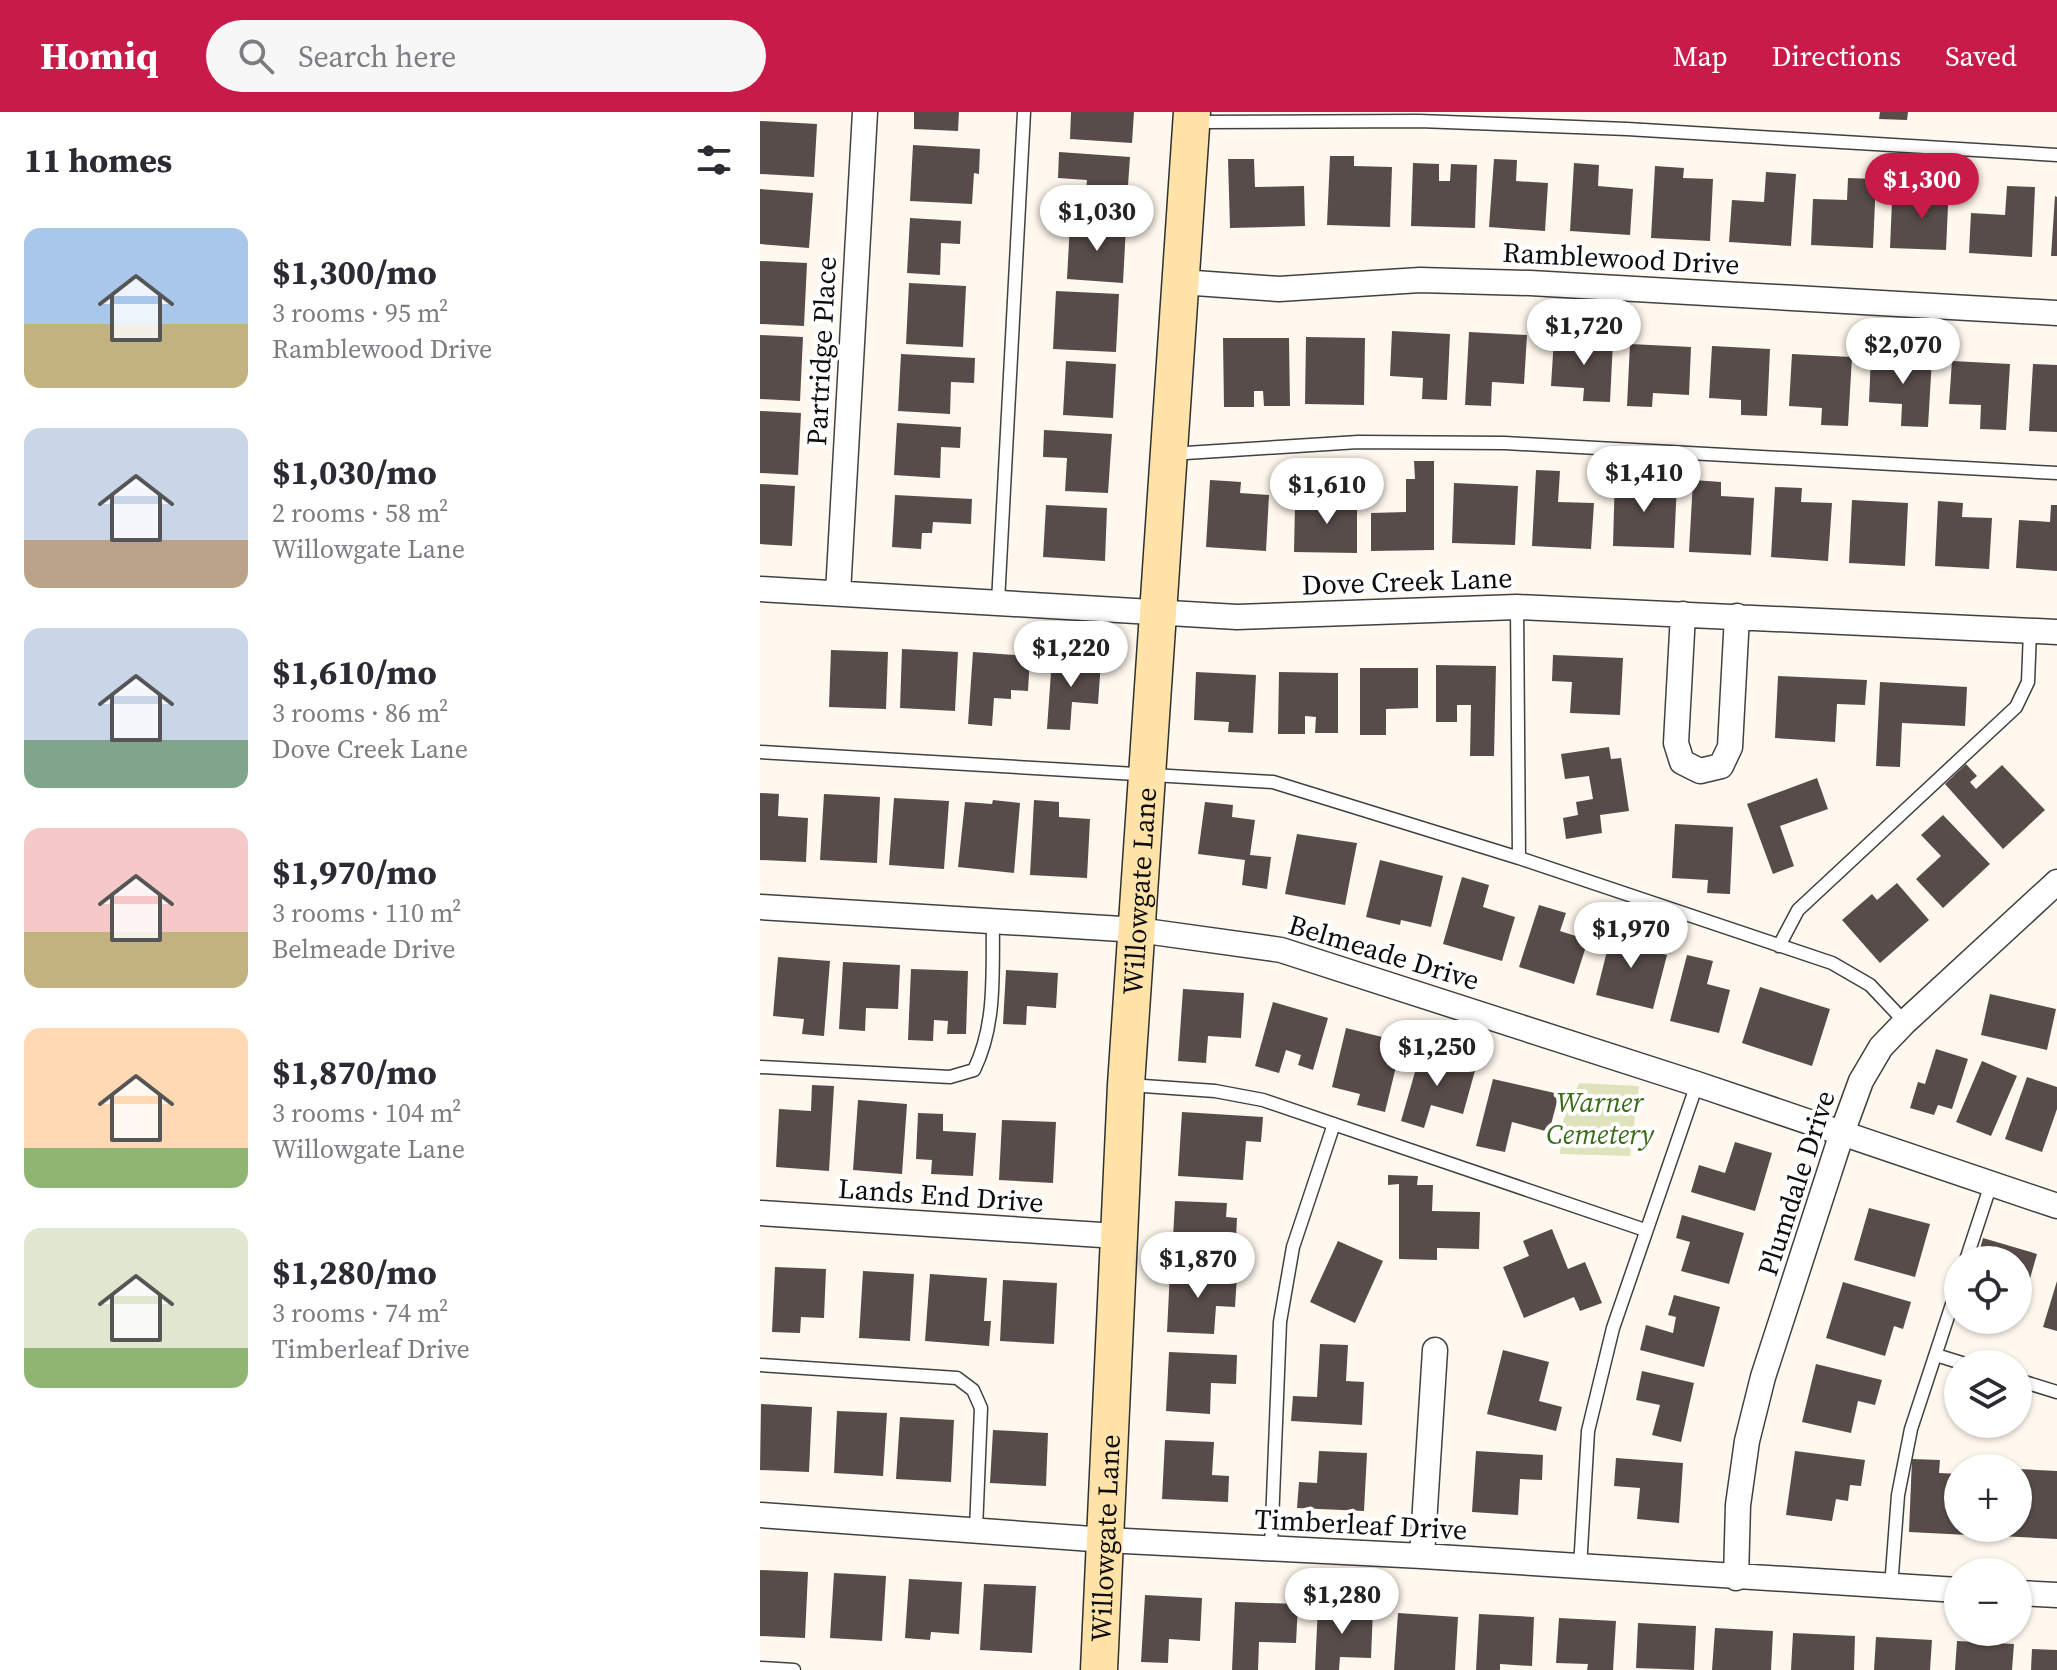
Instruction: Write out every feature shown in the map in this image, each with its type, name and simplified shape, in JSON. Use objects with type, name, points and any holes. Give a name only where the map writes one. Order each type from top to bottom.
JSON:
[{"type":"street","name":"Partridge Place","points":[[838,593],[865,112]]},
{"type":"street","name":"Willowgate Lane","points":[[1099,1670],[1117,1236],[1191,117]]},
{"type":"street","name":"Ramblewood Drive","points":[[1181,282],[1279,289],[1420,280],[1515,282],[2057,313]]},
{"type":"street","name":"Dove Creek Lane","points":[[760,589],[1237,617],[1517,607],[2057,632]]},
{"type":"street","points":[[1683,614],[1676,743],[1682,762],[1700,771],[1721,766],[1730,747],[1737,616]]},
{"type":"street","name":"Plumdale Drive","points":[[1736,1578],[1738,1505],[1747,1441],[1763,1377],[1861,1081],[1881,1047],[1905,1022],[2057,882]]},
{"type":"street","name":"Belmeade Drive","points":[[760,907],[1138,930],[1281,950],[1697,1084],[2057,1206]]},
{"type":"street","name":"Lands End Drive","points":[[760,1213],[1117,1236]]},
{"type":"street","points":[[1422,1556],[1435,1350]]},
{"type":"street","name":"Timberleaf Drive","points":[[760,1515],[1106,1540],[1422,1556],[1944,1589]]},
{"type":"street","points":[[2032,1594],[2057,1595]]},
{"type":"lane","points":[[998,602],[1024,112]]},
{"type":"lane","points":[[1191,117],[1419,121],[1643,130],[2057,155]]},
{"type":"lane","points":[[1167,454],[1358,442],[1505,443],[2057,473]]},
{"type":"lane","points":[[1517,607],[1519,858]]},
{"type":"lane","points":[[1779,946],[1798,910],[2016,707],[2028,682],[2030,631]]},
{"type":"lane","points":[[760,752],[1273,782],[1519,858],[1832,963],[1870,985],[1905,1022]]},
{"type":"lane","points":[[760,1067],[950,1077],[974,1070],[984,1048],[992,1011],[993,919]]},
{"type":"lane","points":[[1580,1568],[1588,1431],[1613,1328],[1697,1084]]},
{"type":"lane","points":[[1126,1085],[1215,1091],[1263,1100],[1645,1230]]},
{"type":"lane","points":[[1271,1548],[1280,1322],[1293,1247],[1334,1124]]},
{"type":"lane","points":[[1971,1246],[1991,1184]]},
{"type":"lane","points":[[1891,1587],[1898,1495],[1911,1429],[1944,1330]]},
{"type":"lane","points":[[1936,1355],[1944,1357]]},
{"type":"lane","points":[[760,1365],[957,1378],[973,1390],[981,1408],[976,1530]]},
{"type":"lane","points":[[2032,1384],[2057,1392]]},
{"type":"lane","points":[[760,1668],[794,1670]]},
{"type":"green space","name":"Warner Cemetery","points":[[1579,1083],[1639,1086],[1630,1156],[1560,1154],[1563,1121]]},
{"type":"building","points":[[914,112],[959,112],[958,131],[914,129]]},
{"type":"building","points":[[1071,112],[1134,112],[1132,143],[1070,139]]},
{"type":"building","points":[[1880,112],[1908,112],[1907,120],[1879,119]]},
{"type":"building","points":[[760,121],[817,124],[814,177],[760,174]]},
{"type":"building","points":[[913,145],[980,149],[979,174],[974,173],[972,204],[910,201]]},
{"type":"building","points":[[1059,152],[1130,157],[1126,214],[1093,212],[1094,197],[1085,197],[1087,180],[1058,178]]},
{"type":"building","points":[[1330,156],[1354,156],[1354,166],[1392,167],[1390,227],[1327,225]]},
{"type":"building","points":[[1228,159],[1254,159],[1255,187],[1304,186],[1305,226],[1230,228]]},
{"type":"building","points":[[1494,159],[1517,160],[1516,181],[1548,183],[1545,231],[1489,227]]},
{"type":"building","points":[[1413,163],[1439,164],[1439,181],[1450,181],[1451,164],[1477,165],[1475,228],[1411,226]]},
{"type":"building","points":[[1574,163],[1599,165],[1598,186],[1633,189],[1630,235],[1570,231]]},
{"type":"building","points":[[1655,166],[1684,168],[1683,178],[1713,179],[1710,241],[1651,238]]},
{"type":"building","points":[[1766,172],[1796,174],[1791,246],[1729,242],[1732,200],[1764,202]]},
{"type":"building","points":[[1848,178],[1876,179],[1873,248],[1811,245],[1813,199],[1847,200]]},
{"type":"building","points":[[1925,183],[1949,184],[1946,250],[1890,248],[1892,201],[1924,203]]},
{"type":"building","points":[[2007,186],[2035,187],[2032,257],[1969,253],[1971,213],[2005,215]]},
{"type":"building","points":[[760,189],[813,193],[809,248],[760,244]]},
{"type":"building","points":[[2055,196],[2057,256],[2051,256]]},
{"type":"building","points":[[910,218],[961,221],[960,244],[941,243],[940,275],[907,273]]},
{"type":"building","points":[[1070,223],[1126,226],[1123,283],[1067,279]]},
{"type":"building","points":[[760,261],[807,263],[804,326],[760,324]]},
{"type":"building","points":[[909,283],[966,286],[963,347],[906,344]]},
{"type":"building","points":[[1056,291],[1119,294],[1116,352],[1053,349]]},
{"type":"building","points":[[1392,331],[1450,334],[1447,400],[1422,399],[1423,378],[1390,376]]},
{"type":"building","points":[[1469,332],[1527,335],[1524,384],[1492,382],[1491,406],[1465,405]]},
{"type":"building","points":[[760,335],[803,337],[800,401],[760,399]]},
{"type":"building","points":[[1306,337],[1365,338],[1364,405],[1305,404]]},
{"type":"building","points":[[1223,338],[1289,338],[1290,406],[1264,406],[1263,391],[1254,391],[1254,407],[1224,407]]},
{"type":"building","points":[[1554,338],[1613,341],[1610,402],[1583,401],[1584,388],[1551,386]]},
{"type":"building","points":[[1630,344],[1691,347],[1689,395],[1653,393],[1652,407],[1627,406]]},
{"type":"building","points":[[1712,346],[1770,349],[1767,416],[1741,415],[1741,400],[1709,398]]},
{"type":"building","points":[[901,354],[975,358],[974,383],[951,382],[950,414],[898,411]]},
{"type":"building","points":[[1792,354],[1852,357],[1848,426],[1821,425],[1822,408],[1789,406]]},
{"type":"building","points":[[1871,355],[1932,358],[1928,427],[1901,426],[1902,404],[1869,402]]},
{"type":"building","points":[[1066,361],[1116,364],[1113,418],[1063,415]]},
{"type":"building","points":[[1952,361],[2010,364],[2006,430],[1980,429],[1981,405],[1949,404]]},
{"type":"building","points":[[2033,364],[2057,365],[2057,432],[2029,431]]},
{"type":"building","points":[[760,411],[801,413],[798,475],[760,473]]},
{"type":"building","points":[[897,423],[961,427],[960,448],[941,447],[940,478],[894,475]]},
{"type":"building","points":[[1044,430],[1112,434],[1108,493],[1065,491],[1067,458],[1043,457]]},
{"type":"building","points":[[1414,461],[1434,461],[1434,550],[1371,551],[1371,513],[1406,512],[1406,479],[1415,479]]},
{"type":"building","points":[[1536,470],[1560,471],[1558,502],[1594,503],[1591,549],[1532,546]]},
{"type":"building","points":[[1615,474],[1641,475],[1640,501],[1651,501],[1652,482],[1677,483],[1674,548],[1613,546]]},
{"type":"building","points":[[1210,480],[1241,482],[1240,493],[1269,495],[1266,551],[1206,547]]},
{"type":"building","points":[[1693,480],[1721,482],[1721,496],[1754,498],[1751,555],[1689,552]]},
{"type":"building","points":[[1454,483],[1518,486],[1515,545],[1452,543]]},
{"type":"building","points":[[760,484],[795,486],[792,546],[760,544]]},
{"type":"building","points":[[1775,487],[1802,488],[1801,502],[1832,503],[1828,561],[1771,557]]},
{"type":"building","points":[[1330,494],[1357,494],[1357,553],[1294,552],[1295,505],[1330,505]]},
{"type":"building","points":[[895,495],[972,499],[971,524],[933,522],[932,533],[922,533],[921,549],[892,547]]},
{"type":"building","points":[[1852,500],[1908,503],[1905,566],[1849,563]]},
{"type":"building","points":[[1938,501],[1963,503],[1962,517],[1992,518],[1989,569],[1935,566]]},
{"type":"building","points":[[1046,505],[1107,508],[1105,561],[1043,557]]},
{"type":"building","points":[[2051,505],[2057,505],[2057,571],[2016,568],[2019,520],[2050,522]]},
{"type":"building","points":[[902,649],[958,652],[955,711],[900,708]]},
{"type":"building","points":[[831,650],[888,652],[886,709],[829,707]]},
{"type":"building","points":[[973,652],[1030,656],[1028,691],[1011,690],[1011,699],[994,698],[992,726],[968,724]]},
{"type":"building","points":[[1553,655],[1623,658],[1620,715],[1570,713],[1572,682],[1552,681]]},
{"type":"building","points":[[1052,658],[1101,661],[1098,704],[1072,702],[1070,730],[1047,729]]},
{"type":"building","points":[[1436,665],[1496,666],[1494,756],[1470,756],[1471,705],[1457,705],[1457,722],[1436,722]]},
{"type":"building","points":[[1360,668],[1418,668],[1418,708],[1386,709],[1386,735],[1360,735]]},
{"type":"building","points":[[1196,672],[1256,675],[1253,733],[1228,732],[1229,722],[1194,720]]},
{"type":"building","points":[[1279,672],[1338,673],[1338,733],[1315,733],[1316,717],[1305,716],[1305,734],[1278,734]]},
{"type":"building","points":[[1778,676],[1867,680],[1865,705],[1837,704],[1835,742],[1775,738]]},
{"type":"building","points":[[1880,682],[1967,687],[1965,726],[1902,723],[1900,767],[1876,766]]},
{"type":"building","points":[[1609,747],[1611,759],[1621,758],[1629,811],[1600,815],[1602,833],[1566,839],[1563,818],[1578,815],[1576,802],[1593,799],[1589,776],[1565,779],[1561,754]]},
{"type":"building","points":[[1966,764],[1977,776],[1970,782],[1976,789],[2002,765],[2045,810],[2003,849],[1945,784]]},
{"type":"building","points":[[1817,778],[1828,809],[1780,826],[1794,866],[1773,874],[1747,804]]},
{"type":"building","points":[[760,793],[779,794],[778,816],[808,818],[806,862],[760,860]]},
{"type":"building","points":[[824,794],[880,797],[877,863],[820,860]]},
{"type":"building","points":[[894,798],[949,801],[944,869],[889,865]]},
{"type":"building","points":[[993,800],[1020,803],[1014,873],[958,867],[965,802],[992,804]]},
{"type":"building","points":[[1034,800],[1059,802],[1059,817],[1090,819],[1087,878],[1030,875]]},
{"type":"building","points":[[1205,802],[1233,805],[1232,817],[1255,820],[1250,855],[1271,857],[1267,889],[1242,885],[1245,860],[1198,854]]},
{"type":"building","points":[[1943,815],[1990,864],[1943,908],[1916,879],[1941,856],[1921,835]]},
{"type":"building","points":[[1675,824],[1733,827],[1730,894],[1707,893],[1708,880],[1672,878]]},
{"type":"building","points":[[1297,834],[1357,843],[1345,905],[1285,894]]},
{"type":"building","points":[[1380,860],[1443,876],[1431,927],[1401,920],[1400,925],[1366,917]]},
{"type":"building","points":[[1462,877],[1489,885],[1483,907],[1515,917],[1502,961],[1443,944]]},
{"type":"building","points":[[1897,883],[1929,920],[1880,963],[1842,920],[1872,894],[1877,900]]},
{"type":"building","points":[[1539,905],[1566,913],[1560,931],[1588,940],[1574,984],[1519,967]]},
{"type":"building","points":[[1614,923],[1641,930],[1636,947],[1667,955],[1653,1009],[1596,995]]},
{"type":"building","points":[[1687,955],[1713,961],[1707,984],[1730,990],[1719,1033],[1670,1021]]},
{"type":"building","points":[[778,957],[830,961],[824,1036],[802,1034],[804,1019],[773,1016]]},
{"type":"building","points":[[843,962],[900,965],[898,1009],[866,1008],[865,1031],[839,1029]]},
{"type":"building","points":[[911,969],[968,971],[966,1034],[947,1034],[948,1021],[934,1020],[933,1041],[908,1040]]},
{"type":"building","points":[[1006,970],[1058,973],[1056,1008],[1027,1006],[1026,1025],[1003,1024]]},
{"type":"building","points":[[1760,987],[1830,1009],[1812,1066],[1742,1043]]},
{"type":"building","points":[[1183,989],[1244,993],[1241,1038],[1208,1036],[1206,1063],[1178,1061]]},
{"type":"building","points":[[1990,994],[2056,1009],[2047,1050],[1981,1035]]},
{"type":"building","points":[[1273,1002],[1328,1018],[1313,1070],[1298,1065],[1301,1055],[1286,1050],[1279,1073],[1255,1066]]},
{"type":"building","points":[[1346,1028],[1402,1042],[1385,1112],[1357,1105],[1360,1094],[1332,1087]]},
{"type":"building","points":[[1936,1049],[1968,1059],[1952,1109],[1938,1105],[1934,1115],[1910,1108],[1918,1082],[1925,1084]]},
{"type":"building","points":[[1421,1051],[1476,1067],[1463,1114],[1431,1105],[1424,1128],[1401,1121]]},
{"type":"building","points":[[1982,1061],[2017,1076],[1991,1136],[1956,1122]]},
{"type":"building","points":[[2027,1077],[2057,1087],[2057,1109],[2042,1152],[2005,1139]]},
{"type":"building","points":[[1493,1079],[1559,1094],[1549,1132],[1512,1122],[1505,1152],[1476,1146]]},
{"type":"building","points":[[812,1085],[834,1086],[829,1171],[776,1167],[779,1109],[811,1111]]},
{"type":"building","points":[[858,1100],[907,1104],[902,1174],[853,1170]]},
{"type":"building","points":[[1182,1112],[1263,1117],[1261,1142],[1246,1141],[1243,1180],[1178,1176]]},
{"type":"building","points":[[918,1113],[943,1114],[943,1131],[976,1133],[973,1176],[931,1174],[932,1160],[916,1159]]},
{"type":"building","points":[[1002,1120],[1056,1122],[1053,1183],[999,1180]]},
{"type":"building","points":[[1735,1142],[1772,1153],[1755,1211],[1691,1192],[1699,1165],[1725,1173]]},
{"type":"building","points":[[1388,1175],[1418,1176],[1417,1185],[1433,1185],[1432,1211],[1480,1212],[1479,1249],[1437,1248],[1437,1260],[1399,1259],[1399,1184],[1388,1185]]},
{"type":"building","points":[[1175,1201],[1227,1203],[1226,1217],[1237,1218],[1235,1259],[1172,1256]]},
{"type":"building","points":[[1869,1208],[1930,1224],[1915,1277],[1854,1260]]},
{"type":"building","points":[[1682,1215],[1744,1233],[1729,1284],[1681,1271],[1690,1242],[1676,1238]]},
{"type":"building","points":[[1552,1229],[1568,1269],[1585,1262],[1602,1303],[1580,1311],[1574,1297],[1524,1318],[1503,1267],[1529,1256],[1523,1241]]},
{"type":"building","points":[[1983,1238],[2010,1246],[1981,1246]]},
{"type":"building","points":[[1338,1241],[1383,1261],[1355,1323],[1310,1302]]},
{"type":"building","points":[[2032,1253],[2037,1254],[2032,1272]]},
{"type":"building","points":[[775,1267],[826,1269],[824,1318],[801,1317],[800,1333],[772,1332]]},
{"type":"building","points":[[863,1271],[914,1274],[910,1341],[859,1338]]},
{"type":"building","points":[[1170,1271],[1237,1275],[1235,1307],[1216,1306],[1214,1334],[1167,1332]]},
{"type":"building","points":[[930,1274],[987,1278],[984,1321],[991,1321],[989,1346],[925,1341]]},
{"type":"building","points":[[1003,1280],[1057,1283],[1054,1344],[1000,1341]]},
{"type":"building","points":[[2057,1281],[2057,1331],[2043,1327]]},
{"type":"building","points":[[1843,1282],[1911,1302],[1903,1329],[1894,1326],[1885,1356],[1826,1338]]},
{"type":"building","points":[[1674,1295],[1720,1307],[1704,1367],[1640,1350],[1646,1325],[1673,1333],[1676,1317],[1668,1315]]},
{"type":"building","points":[[1320,1344],[1348,1345],[1346,1381],[1364,1382],[1362,1425],[1291,1421],[1293,1396],[1317,1397]]},
{"type":"building","points":[[1503,1350],[1549,1362],[1539,1401],[1562,1407],[1556,1431],[1487,1414]]},
{"type":"building","points":[[1169,1352],[1237,1355],[1236,1384],[1211,1383],[1210,1414],[1166,1411]]},
{"type":"building","points":[[1816,1364],[1882,1380],[1875,1405],[1858,1401],[1851,1433],[1802,1422]]},
{"type":"building","points":[[1642,1371],[1694,1383],[1681,1442],[1652,1435],[1660,1405],[1636,1400]]},
{"type":"building","points":[[761,1404],[812,1407],[809,1472],[760,1470]]},
{"type":"building","points":[[837,1411],[887,1413],[883,1476],[834,1473]]},
{"type":"building","points":[[900,1417],[954,1420],[951,1482],[896,1479]]},
{"type":"building","points":[[993,1430],[1048,1433],[1046,1486],[990,1483]]},
{"type":"building","points":[[1165,1440],[1214,1442],[1212,1475],[1229,1476],[1228,1502],[1162,1499]]},
{"type":"building","points":[[1319,1451],[1367,1453],[1364,1511],[1297,1508],[1299,1482],[1317,1483]]},
{"type":"building","points":[[1476,1451],[1543,1455],[1542,1480],[1520,1479],[1518,1515],[1472,1512]]},
{"type":"building","points":[[1795,1451],[1865,1460],[1861,1486],[1850,1485],[1848,1501],[1836,1499],[1832,1521],[1786,1515]]},
{"type":"building","points":[[1616,1458],[1683,1463],[1679,1523],[1637,1519],[1640,1488],[1614,1486]]},
{"type":"building","points":[[1912,1459],[1940,1460],[1939,1473],[1944,1473],[1944,1534],[1909,1532]]},
{"type":"building","points":[[2032,1470],[2057,1471],[2057,1539],[2032,1538]]},
{"type":"building","points":[[760,1570],[808,1572],[805,1638],[760,1636]]},
{"type":"building","points":[[834,1573],[886,1576],[882,1641],[830,1638]]},
{"type":"building","points":[[909,1579],[962,1582],[959,1634],[931,1632],[930,1640],[905,1638]]},
{"type":"building","points":[[984,1584],[1036,1586],[1032,1653],[980,1650]]},
{"type":"building","points":[[1145,1595],[1202,1598],[1200,1641],[1169,1639],[1168,1663],[1141,1662]]},
{"type":"building","points":[[1235,1602],[1298,1604],[1296,1643],[1259,1642],[1258,1670],[1232,1670]]},
{"type":"building","points":[[1318,1606],[1373,1609],[1371,1658],[1340,1657],[1339,1670],[1315,1670]]},
{"type":"building","points":[[1398,1613],[1458,1617],[1455,1670],[1394,1670]]},
{"type":"building","points":[[1479,1614],[1534,1617],[1532,1666],[1500,1664],[1500,1670],[1476,1670]]},
{"type":"building","points":[[1559,1618],[1616,1621],[1613,1670],[1587,1670],[1588,1664],[1556,1663]]},
{"type":"building","points":[[1638,1623],[1696,1626],[1694,1670],[1636,1668]]},
{"type":"building","points":[[1715,1628],[1773,1631],[1771,1670],[1712,1670]]},
{"type":"building","points":[[1793,1633],[1855,1636],[1854,1670],[1791,1670]]},
{"type":"building","points":[[1876,1637],[1932,1640],[1930,1670],[1874,1670]]},
{"type":"building","points":[[1957,1646],[2014,1646],[2012,1670],[1955,1670]]},
{"type":"building","points":[[2032,1649],[2057,1650],[2057,1670],[2031,1670]]}]
